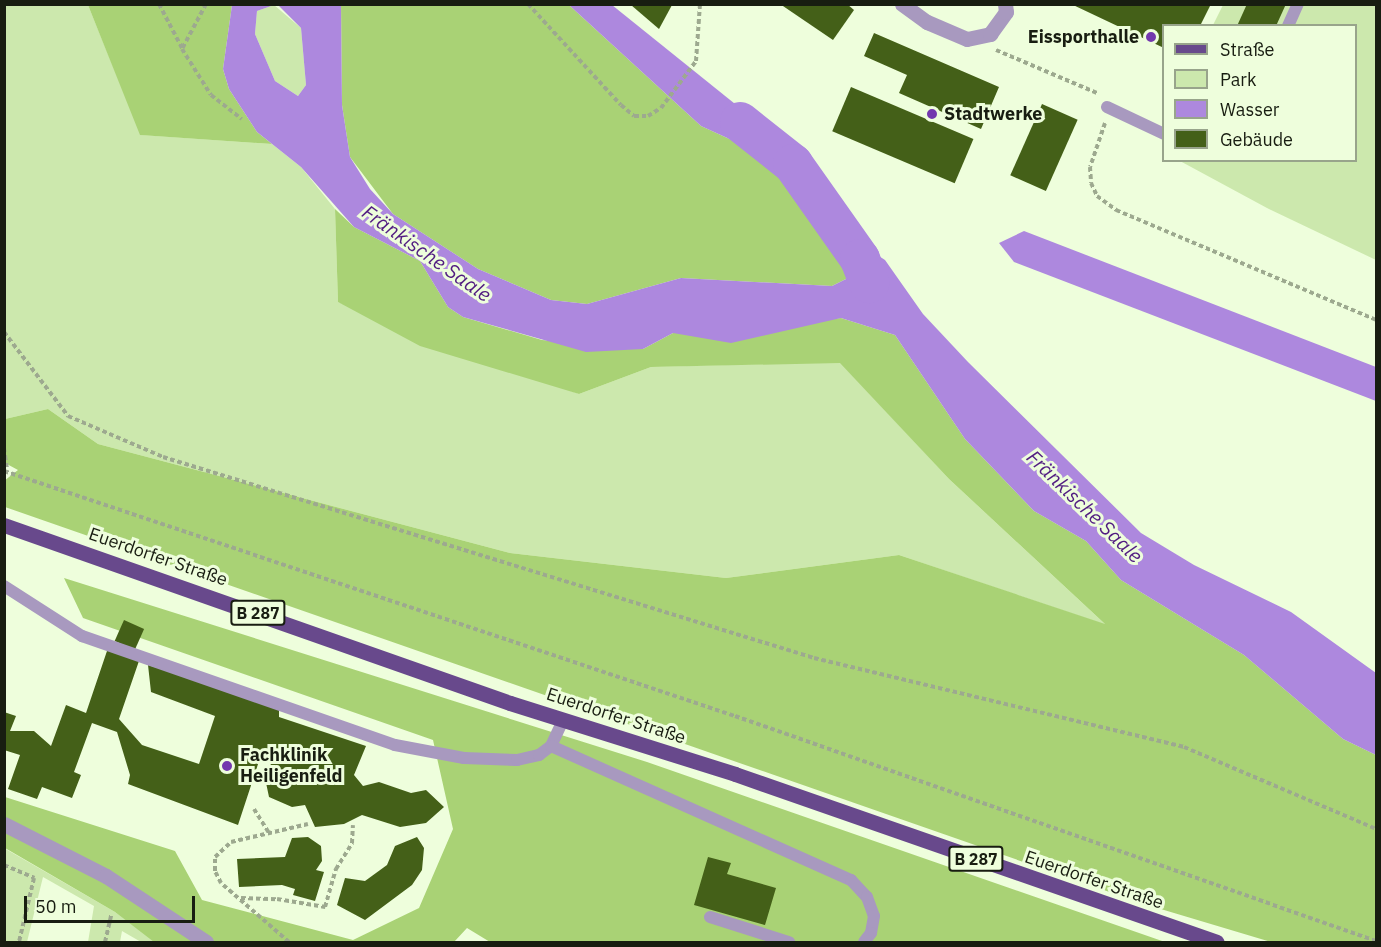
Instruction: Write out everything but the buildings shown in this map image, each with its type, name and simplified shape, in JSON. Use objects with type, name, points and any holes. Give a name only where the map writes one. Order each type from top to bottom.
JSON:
[{"type":"main road","name":"Euerdorfer Straße","points":[[4,525],[563,720],[735,774],[1217,942]]},
{"type":"street","points":[[902,4],[927,22],[967,39],[990,34],[1000,25],[1005,4]]},
{"type":"street","points":[[4,824],[106,876],[206,942]]},
{"type":"lane","points":[[1289,24],[1298,4]]},
{"type":"lane","points":[[1107,107],[1162,133]]},
{"type":"lane","points":[[4,586],[82,636],[395,745],[464,758],[517,760],[539,755],[551,746],[563,720]]},
{"type":"lane","points":[[551,746],[851,880],[867,897],[874,916],[871,933],[864,942]]},
{"type":"lane","points":[[710,917],[789,942]]},
{"type":"path","points":[[159,4],[182,49],[211,94],[242,119]]},
{"type":"path","points":[[182,49],[206,4]]},
{"type":"path","points":[[528,4],[634,116],[648,116],[661,108],[696,61],[700,4]]},
{"type":"path","points":[[967,39],[1084,85],[1101,94],[1107,107],[1090,167],[1097,196],[1116,210],[1377,320]]},
{"type":"path","points":[[4,332],[68,416],[163,457],[814,658],[1184,747],[1377,829]]},
{"type":"path","points":[[4,448],[6,471],[735,716],[1377,941]]},
{"type":"path","points":[[254,809],[269,833]]},
{"type":"path","points":[[289,942],[221,883],[215,871],[215,857],[231,842],[308,824]]},
{"type":"path","points":[[240,898],[277,899],[325,907],[336,869],[352,843],[353,825]]},
{"type":"path","points":[[4,865],[34,878],[19,942]]},
{"type":"path","points":[[105,942],[111,915]]},
{"type":"green space","points":[[4,5],[88,5],[141,135],[272,144],[301,167],[335,209],[338,302],[579,394],[651,367],[840,362],[949,479],[1106,625],[899,555],[726,578],[510,553],[98,444],[48,409],[5,419]]},
{"type":"green space","points":[[88,5],[232,5],[223,69],[229,89],[257,132],[272,144],[140,135]]},
{"type":"green space","points":[[274,5],[301,28],[306,85],[298,96],[275,81],[255,34],[257,11]]},
{"type":"green space","points":[[341,5],[569,5],[701,126],[780,162],[854,275],[832,286],[681,278],[587,304],[551,300],[478,269],[393,214],[350,157],[342,105]]},
{"type":"green space","points":[[1223,5],[1376,5],[1376,260],[1267,208],[1182,162],[1357,162],[1357,24],[1214,24]]},
{"type":"green space","points":[[335,209],[354,227],[420,261],[448,307],[463,317],[542,340],[643,349],[673,333],[841,318],[895,335],[965,439],[1034,511],[1086,541],[1121,580],[1244,655],[1343,739],[1376,755],[1376,942],[1271,942],[1144,904],[5,507],[4,481],[18,470],[5,463],[5,419],[48,409],[98,444],[510,553],[726,578],[899,555],[1105,624],[949,479],[840,363],[651,367],[579,394],[420,346],[338,302]]},
{"type":"green space","points":[[64,578],[647,762],[1165,942],[490,942],[467,928],[454,942],[154,942],[115,912],[5,848],[5,797],[175,851],[202,900],[353,940],[419,908],[453,829],[433,740],[83,618]]},
{"type":"green space","points":[[4,848],[115,912],[156,942],[141,942],[122,931],[120,942],[88,942],[94,906],[43,877],[27,942],[5,942]]},
{"type":"water","points":[[232,5],[274,5],[257,11],[255,34],[275,81],[298,96],[306,85],[301,28],[278,5],[341,5],[342,105],[350,157],[370,189],[393,214],[478,269],[551,300],[587,304],[681,278],[832,286],[854,275],[842,232],[885,260],[923,314],[968,362],[1141,533],[1194,565],[1291,612],[1376,673],[1376,755],[1343,739],[1244,655],[1121,580],[1086,541],[1034,511],[965,439],[895,335],[841,318],[731,343],[673,333],[643,349],[586,352],[463,317],[448,307],[420,261],[354,227],[301,167],[257,132],[229,89],[223,69]]},
{"type":"water","points":[[569,5],[612,5],[791,149],[780,162],[701,126]]},
{"type":"water","points":[[1024,231],[1376,367],[1376,401],[1014,262],[999,243]]},
{"type":"waterway","name":"Fränkische Saale","points":[[740,122],[793,164],[860,259],[869,283]]},
{"type":"place","name":"Eissporthalle","points":[[1151,37]]},
{"type":"place","name":"Stadtwerke","points":[[932,114]]},
{"type":"place","name":"Fachklinik Heiligenfeld","points":[[227,766]]}]
